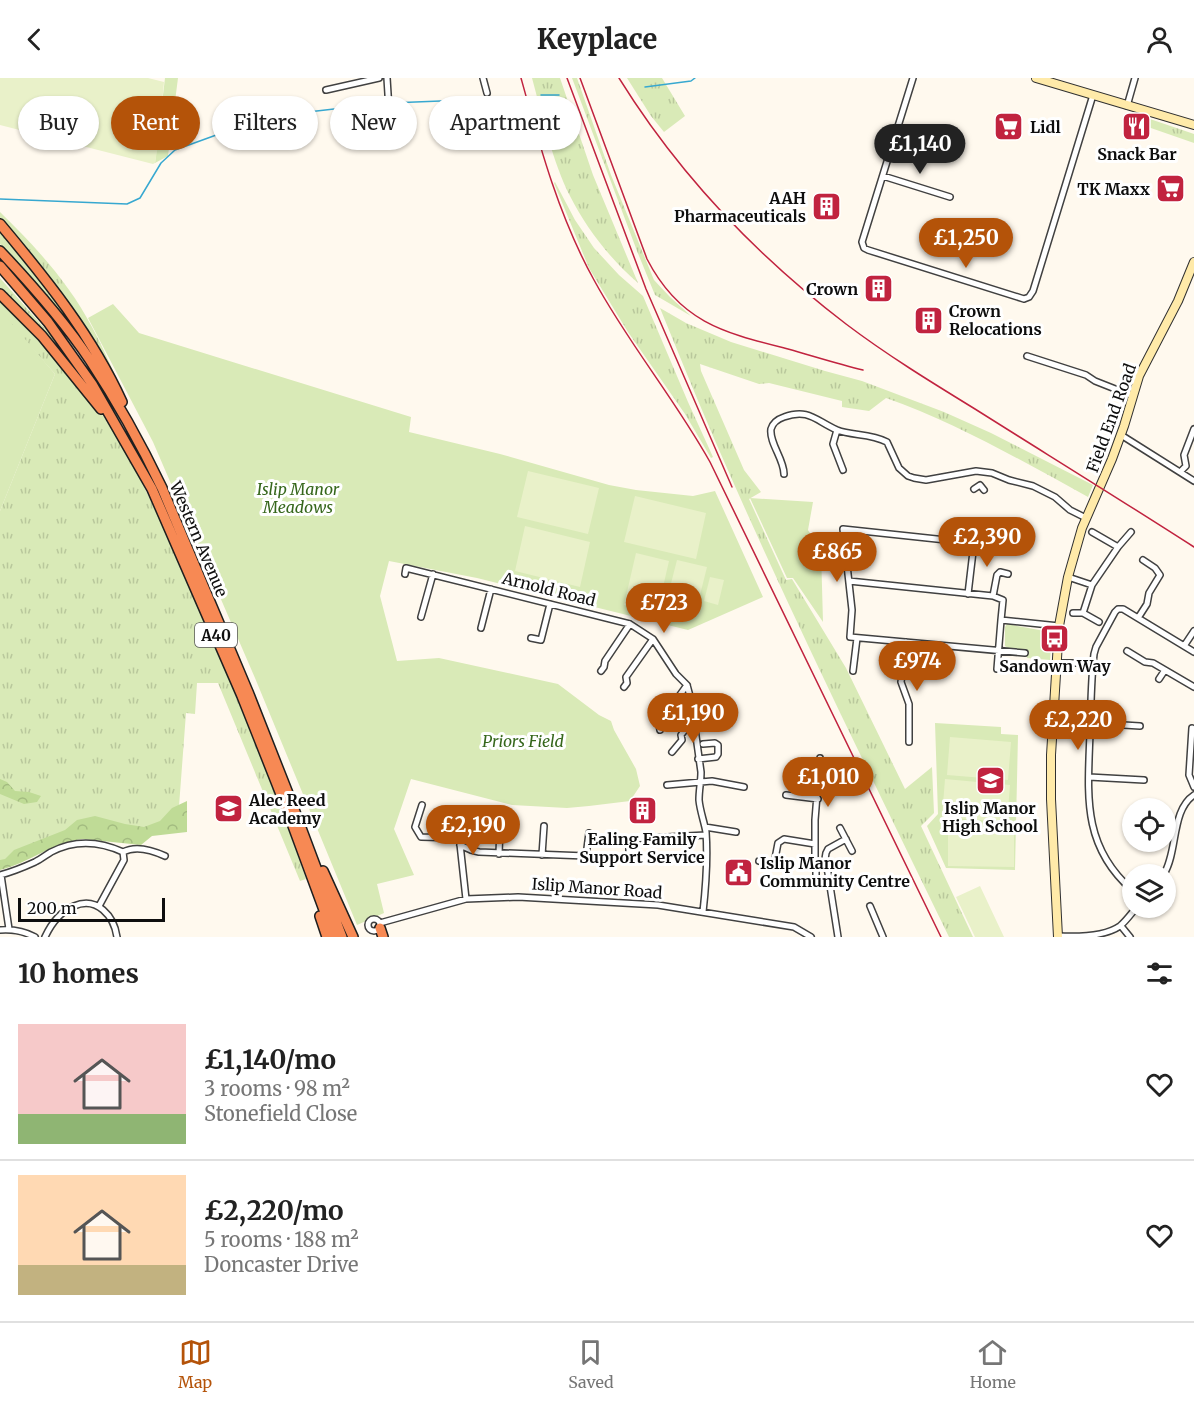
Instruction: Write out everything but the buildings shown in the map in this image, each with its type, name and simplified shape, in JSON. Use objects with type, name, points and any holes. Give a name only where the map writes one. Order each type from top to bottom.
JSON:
[{"type":"highway","points":[[0,224],[47,281],[84,334],[112,381],[147,456]]},
{"type":"highway","name":"Western Avenue","points":[[0,250],[52,310],[89,359],[147,456],[248,692],[290,796],[342,937]]},
{"type":"highway","name":"Western Avenue","points":[[0,266],[48,322],[85,374],[140,466],[157,500],[242,696],[334,937]]},
{"type":"highway","points":[[0,294],[64,361],[101,409],[140,466]]},
{"type":"highway","name":"A40","points":[[290,796],[353,937]]},
{"type":"highway","name":"A40","points":[[286,807],[327,937]]},
{"type":"street","points":[[326,90],[379,78]]},
{"type":"street","points":[[387,78],[388,96]]},
{"type":"street","points":[[483,78],[487,93]]},
{"type":"street","points":[[913,78],[862,242],[864,248],[1026,299],[1033,291],[1093,95]]},
{"type":"street","points":[[1036,78],[1192,126]]},
{"type":"street","points":[[1127,106],[1135,78]]},
{"type":"street","points":[[883,176],[950,197]]},
{"type":"street","name":"Field End Road","points":[[1058,937],[1051,755],[1059,627],[1068,577],[1086,518],[1121,435],[1139,376],[1178,301],[1194,262]]},
{"type":"street","points":[[1027,356],[1086,375],[1095,381],[1133,396]]},
{"type":"street","points":[[784,474],[784,467],[771,434],[772,425],[775,421],[793,414],[807,414],[837,430],[867,435],[887,442],[899,468],[908,476],[926,480],[976,471],[992,473],[1033,486],[1055,497],[1070,510],[1086,518]]},
{"type":"street","points":[[1180,472],[1189,464],[1184,455],[1194,429]]},
{"type":"street","points":[[837,430],[833,444],[843,470]]},
{"type":"street","points":[[1121,435],[1194,481]]},
{"type":"street","points":[[974,489],[980,485],[984,490]]},
{"type":"street","points":[[853,671],[854,637],[843,529],[974,543],[968,594]]},
{"type":"street","points":[[1092,532],[1118,547]]},
{"type":"street","points":[[1083,613],[1092,585],[1131,532]]},
{"type":"street","points":[[1138,618],[1160,575],[1155,568],[1143,560]]},
{"type":"street","name":"Arnold Road","points":[[405,574],[406,568],[630,624],[652,639],[687,685],[691,700],[701,782],[700,812],[706,835],[707,867],[703,912]]},
{"type":"street","points":[[993,596],[997,575],[1000,572],[1008,574]]},
{"type":"street","points":[[421,617],[433,574]]},
{"type":"street","points":[[1068,577],[1092,585]]},
{"type":"street","points":[[849,581],[993,596],[1003,600],[997,669]]},
{"type":"street","points":[[481,628],[491,589]]},
{"type":"street","points":[[531,638],[541,640],[550,604]]},
{"type":"street","points":[[1122,880],[1095,836],[1089,805],[1093,663],[1096,647],[1115,612],[1123,609],[1194,651]]},
{"type":"street","points":[[1073,613],[1083,613],[1099,622]]},
{"type":"street","points":[[1001,620],[1059,627]]},
{"type":"street","points":[[601,671],[605,661],[630,624]]},
{"type":"street","points":[[1185,646],[1194,630]]},
{"type":"street","points":[[854,637],[1025,653]]},
{"type":"street","points":[[624,687],[627,683],[626,677],[652,639]]},
{"type":"street","points":[[906,642],[901,682],[909,704],[909,742]]},
{"type":"street","points":[[1127,651],[1194,687]]},
{"type":"street","points":[[1057,663],[1093,663]]},
{"type":"street","points":[[1159,679],[1164,670]]},
{"type":"street","points":[[660,730],[659,724],[687,685]]},
{"type":"street","points":[[1091,723],[1139,726],[1137,719]]},
{"type":"street","points":[[672,752],[682,740],[681,735],[693,720]]},
{"type":"street","points":[[1192,728],[1190,775],[1194,787]]},
{"type":"street","points":[[698,759],[716,757],[718,754],[718,745],[715,742],[704,744]]},
{"type":"street","points":[[820,758],[815,820],[815,858],[822,863],[838,937]]},
{"type":"street","points":[[1089,777],[1144,780]]},
{"type":"street","points":[[667,785],[712,781],[744,787]]},
{"type":"street","points":[[786,795],[818,799]]},
{"type":"street","points":[[1168,864],[1182,808],[1194,795]]},
{"type":"street","points":[[422,805],[415,827],[421,837],[459,838]]},
{"type":"street","points":[[460,814],[459,838],[466,899]]},
{"type":"street","points":[[499,854],[500,826]]},
{"type":"street","points":[[542,855],[544,826]]},
{"type":"street","points":[[705,827],[736,832]]},
{"type":"street","points":[[840,828],[852,851]]},
{"type":"street","points":[[460,845],[479,852],[499,854],[586,856],[589,833]]},
{"type":"street","points":[[629,857],[629,839],[706,835]]},
{"type":"street","points":[[759,861],[774,864],[778,843],[784,839],[815,844]]},
{"type":"street","points":[[816,884],[816,870],[828,849],[846,839]]},
{"type":"street","points":[[9,929],[1,875],[36,862],[67,845],[84,842],[123,852]]},
{"type":"street","points":[[123,852],[133,848],[157,852],[165,856]]},
{"type":"street","points":[[99,906],[124,860],[123,852]]},
{"type":"street","name":"Islip Manor Road","points":[[381,930],[466,899],[518,897],[658,905],[794,927],[811,937]]},
{"type":"street","points":[[45,937],[55,920],[75,906],[86,904],[99,906],[109,915],[115,925],[117,937]]},
{"type":"street","points":[[870,906],[883,937]]},
{"type":"street","points":[[1058,937],[1107,933],[1121,926],[1128,918]]},
{"type":"street","points":[[1121,926],[1130,937]]},
{"type":"street","points":[[0,930],[9,929],[35,937]]},
{"type":"green space","points":[[0,78],[148,78],[164,82],[163,96],[111,96],[111,150],[157,150],[153,164],[98,150],[99,96],[18,96],[18,130],[0,125]]},
{"type":"green space","points":[[165,78],[178,78],[176,96],[163,96]]},
{"type":"green space","points":[[532,78],[560,78],[566,96],[537,96]]},
{"type":"green space","points":[[572,78],[577,78],[611,175],[654,280],[691,316],[655,295],[581,102],[581,96],[579,96]]},
{"type":"green space","points":[[627,78],[662,78],[685,116],[664,132]]},
{"type":"green space","points":[[1150,119],[1194,134],[1194,143],[1148,127]]},
{"type":"green space","points":[[581,140],[593,175],[638,283],[600,243],[584,220],[570,196],[552,150],[581,150]]},
{"type":"green space","points":[[157,150],[169,150],[168,156],[155,163]]},
{"type":"green space","points":[[555,182],[575,220],[594,248],[643,296],[713,457],[711,458],[685,414],[628,332],[589,268]]},
{"type":"green space","points":[[0,212],[26,238],[73,295],[98,339],[116,377],[115,380],[67,301],[38,263],[0,220]]},
{"type":"green space","points":[[0,228],[35,269],[82,337],[80,338],[52,301],[0,244]]},
{"type":"green space","points":[[0,278],[63,349],[60,351],[0,290]]},
{"type":"green space","points":[[0,299],[94,403],[136,472],[172,547],[224,667],[267,772],[306,879],[300,881],[218,683],[197,683],[195,714],[186,713],[177,833],[81,833],[0,867],[0,511],[55,374],[0,312]]},
{"type":"green space","name":"Islip Manor Meadows","points":[[113,304],[139,333],[411,417],[409,432],[500,454],[609,485],[693,496],[715,491],[763,597],[688,630],[477,578],[389,561],[380,596],[397,661],[439,658],[558,684],[599,715],[611,721],[636,769],[640,786],[630,801],[567,808],[512,805],[411,779],[394,829],[414,875],[377,884],[384,913],[357,925],[255,678],[153,442],[88,318]]},
{"type":"green space","points":[[660,308],[686,323],[731,342],[862,381],[944,412],[991,433],[1093,485],[1088,497],[964,431],[886,398],[869,411],[842,407],[842,401],[769,383],[759,384],[700,364],[744,470],[761,492],[749,499],[786,580],[792,579],[846,668],[905,789],[932,767],[934,813],[921,826],[973,937],[949,937],[760,541]]},
{"type":"green space","points":[[0,310],[55,374],[0,511]]},
{"type":"green space","points":[[528,471],[599,488],[588,534],[517,517]]},
{"type":"green space","points":[[635,496],[706,513],[696,559],[624,542]]},
{"type":"green space","points":[[750,498],[813,502],[808,530],[821,551],[823,622],[793,578],[787,578]]},
{"type":"green space","points":[[525,526],[590,542],[580,587],[515,571]]},
{"type":"green space","points":[[636,553],[669,561],[657,613],[624,605]]},
{"type":"green space","points":[[677,560],[707,567],[696,611],[666,603]]},
{"type":"green space","points":[[710,577],[724,580],[718,605],[704,601]]},
{"type":"green space","points":[[1007,624],[1050,632],[1052,634],[1050,660],[1027,658],[1028,651],[1005,646]]},
{"type":"green space","points":[[935,723],[1001,727],[1001,734],[1018,735],[1015,870],[946,868],[927,826],[938,814]]},
{"type":"green space","points":[[950,737],[1011,742],[1008,780],[947,775]]},
{"type":"green space","points":[[0,779],[7,782],[15,791],[41,796],[37,802],[24,804],[0,794]]},
{"type":"green space","points":[[945,779],[1010,785],[1007,822],[942,817]]},
{"type":"green space","points":[[187,801],[187,832],[152,836],[141,845],[83,839],[72,841],[0,870],[0,860],[5,859],[14,850],[65,830],[77,820],[95,816],[144,827],[160,821],[172,808]]},
{"type":"green space","points":[[948,826],[1014,828],[1014,867],[948,866]]},
{"type":"green space","points":[[980,886],[1004,937],[975,937],[956,897]]},
{"type":"waterway","points":[[645,87],[691,81],[695,78]]},
{"type":"waterway","points":[[541,95],[559,95]]},
{"type":"waterway","points":[[417,102],[429,101]]},
{"type":"waterway","points":[[0,199],[127,204],[140,198],[161,163],[175,150],[256,118],[330,109]]},
{"type":"railway","points":[[521,78],[570,232],[607,303],[710,462],[941,937]]},
{"type":"railway","points":[[567,78],[646,289],[732,487]]},
{"type":"railway","points":[[580,78],[647,259],[660,281],[674,298],[706,322],[724,330],[863,370]]},
{"type":"railway","points":[[619,78],[642,113],[693,180],[751,241],[813,298],[909,368],[1194,547]]},
{"type":"place","name":"Snack Bar","points":[[1137,126]]},
{"type":"place","name":"Lidl","points":[[1009,127]]},
{"type":"place","name":"TK Maxx","points":[[1171,189]]},
{"type":"place","name":"AAH Pharmaceuticals","points":[[827,207]]},
{"type":"place","name":"Crown","points":[[879,289]]},
{"type":"place","name":"Crown Relocations","points":[[928,320]]},
{"type":"place","name":"Sandown Way","points":[[1055,638]]},
{"type":"place","name":"Islip Manor High School","points":[[990,780]]},
{"type":"place","name":"Alec Reed Academy","points":[[228,809]]},
{"type":"place","name":"Ealing Family Support Service","points":[[642,811]]},
{"type":"place","name":"Islip Manor Community Centre","points":[[739,872]]},
{"type":"park label","name":"Priors Field","points":[[523,741]]}]
